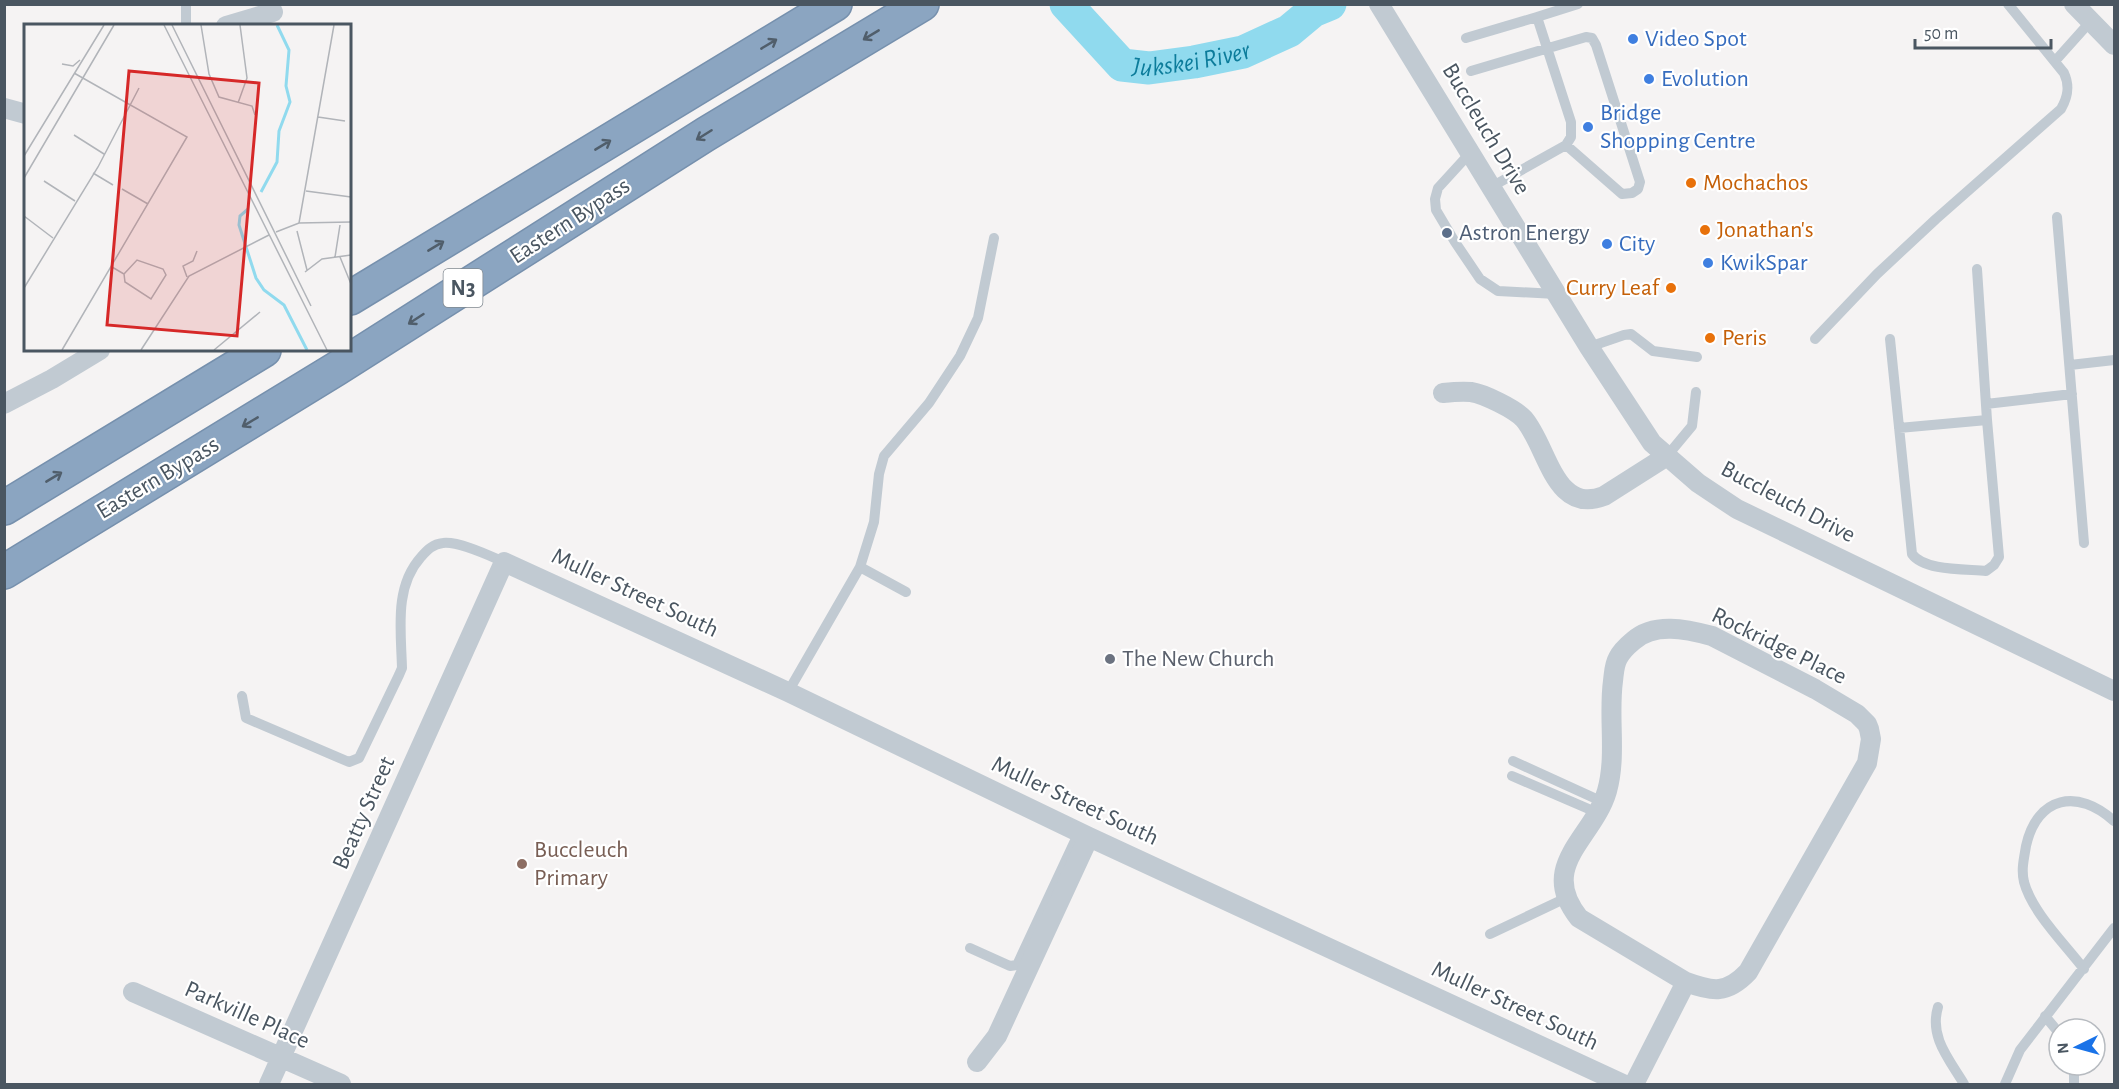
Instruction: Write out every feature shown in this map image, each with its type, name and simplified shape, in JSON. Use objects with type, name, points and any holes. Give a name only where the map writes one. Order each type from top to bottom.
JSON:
[{"type":"highway","name":"Eastern Bypass","points":[[351,297],[835,4]]},
{"type":"highway","name":"Eastern Bypass","points":[[4,572],[336,369],[706,134],[922,4]]},
{"type":"highway","points":[[4,508],[262,351]]},
{"type":"street","name":"Buccleuch Drive","points":[[1379,4],[1589,347],[1652,443],[1698,483],[1737,509],[2115,691]]},
{"type":"street","points":[[2074,4],[2115,45]]},
{"type":"street","points":[[233,24],[273,12]]},
{"type":"street","points":[[4,108],[24,113]]},
{"type":"street","points":[[4,404],[98,351]]},
{"type":"street","points":[[1443,393],[1473,392],[1501,404],[1523,418],[1559,484],[1576,498],[1594,500],[1604,496],[1667,456]]},
{"type":"street","name":"Muller Street South","points":[[504,562],[788,692],[1084,834],[1623,1084]]},
{"type":"street","name":"Beatty Street","points":[[269,1084],[504,562]]},
{"type":"street","name":"Rockridge Place","points":[[1654,630],[1684,630],[1712,636],[1815,689],[1857,714],[1867,724],[1871,739],[1867,763],[1748,972],[1738,982],[1724,988],[1706,989],[1686,982],[1579,918],[1566,898],[1563,884],[1564,870],[1600,808],[1610,778],[1612,690],[1615,663],[1635,639],[1654,630]]},
{"type":"street","points":[[977,1062],[998,1036],[1084,834]]},
{"type":"street","points":[[1634,1084],[1686,982]]},
{"type":"street","name":"Parkville Place","points":[[133,992],[341,1084]]},
{"type":"lane","points":[[186,4],[186,24]]},
{"type":"lane","points":[[1466,38],[1578,4]]},
{"type":"lane","points":[[1815,339],[1877,274],[2061,109],[2067,97],[2068,86],[2064,72],[2008,4]]},
{"type":"lane","points":[[1491,187],[1566,145],[1571,137],[1571,122],[1537,17]]},
{"type":"lane","points":[[2056,60],[2090,22]]},
{"type":"lane","points":[[1471,71],[1586,37],[1592,38],[1640,182],[1638,189],[1632,194],[1623,194],[1566,145]]},
{"type":"lane","points":[[1470,153],[1438,188],[1436,199],[1436,210],[1455,242],[1480,279],[1498,291],[1557,294]]},
{"type":"lane","points":[[2057,217],[2084,543]]},
{"type":"lane","points":[[788,692],[860,567],[874,522],[879,474],[884,456],[929,403],[960,357],[981,307],[994,238]]},
{"type":"lane","points":[[1890,339],[1912,554],[1917,561],[1926,565],[1986,571],[1999,557],[1977,269]]},
{"type":"lane","points":[[1589,347],[1624,334],[1631,334],[1653,351],[1697,357]]},
{"type":"lane","points":[[2070,365],[2115,360]]},
{"type":"lane","points":[[1667,456],[1692,426],[1696,392]]},
{"type":"lane","points":[[1986,404],[2072,394]]},
{"type":"lane","points":[[1899,428],[1987,420]]},
{"type":"lane","points":[[242,696],[246,718],[349,762],[355,760],[402,668],[401,598],[412,567],[430,547],[445,543],[477,550],[504,562]]},
{"type":"lane","points":[[860,567],[906,592]]},
{"type":"lane","points":[[1513,761],[1600,808]]},
{"type":"lane","points":[[1512,776],[1600,808]]},
{"type":"lane","points":[[2084,969],[2035,905],[2025,885],[2022,866],[2028,836],[2040,815],[2054,804],[2063,801],[2081,801],[2106,813],[2115,821]]},
{"type":"lane","points":[[970,948],[1010,966],[1017,965],[1084,834]]},
{"type":"lane","points":[[1490,934],[1566,898]]},
{"type":"lane","points":[[2005,1084],[2015,1057],[2115,928]]},
{"type":"lane","points":[[1938,1007],[1934,1020],[1939,1043],[1964,1084]]},
{"type":"waterway","name":"Jukskei River","points":[[1066,4],[1122,65],[1149,68],[1243,52],[1289,31],[1313,11],[1330,4]]},
{"type":"place","name":"Video Spot","points":[[1633,39]]},
{"type":"place","name":"Evolution","points":[[1649,79]]},
{"type":"place","name":"Bridge Shopping Centre","points":[[1588,127]]},
{"type":"place","name":"Mochachos","points":[[1691,183]]},
{"type":"place","name":"Jonathan's","points":[[1705,230]]},
{"type":"place","name":"Astron Energy","points":[[1447,233]]},
{"type":"place","name":"City","points":[[1607,244]]},
{"type":"place","name":"KwikSpar","points":[[1708,263]]},
{"type":"place","name":"Curry Leaf","points":[[1671,288]]},
{"type":"place","name":"Peris","points":[[1710,338]]},
{"type":"place","name":"The New Church","points":[[1110,659]]},
{"type":"place","name":"Buccleuch Primary","points":[[522,864]]}]
